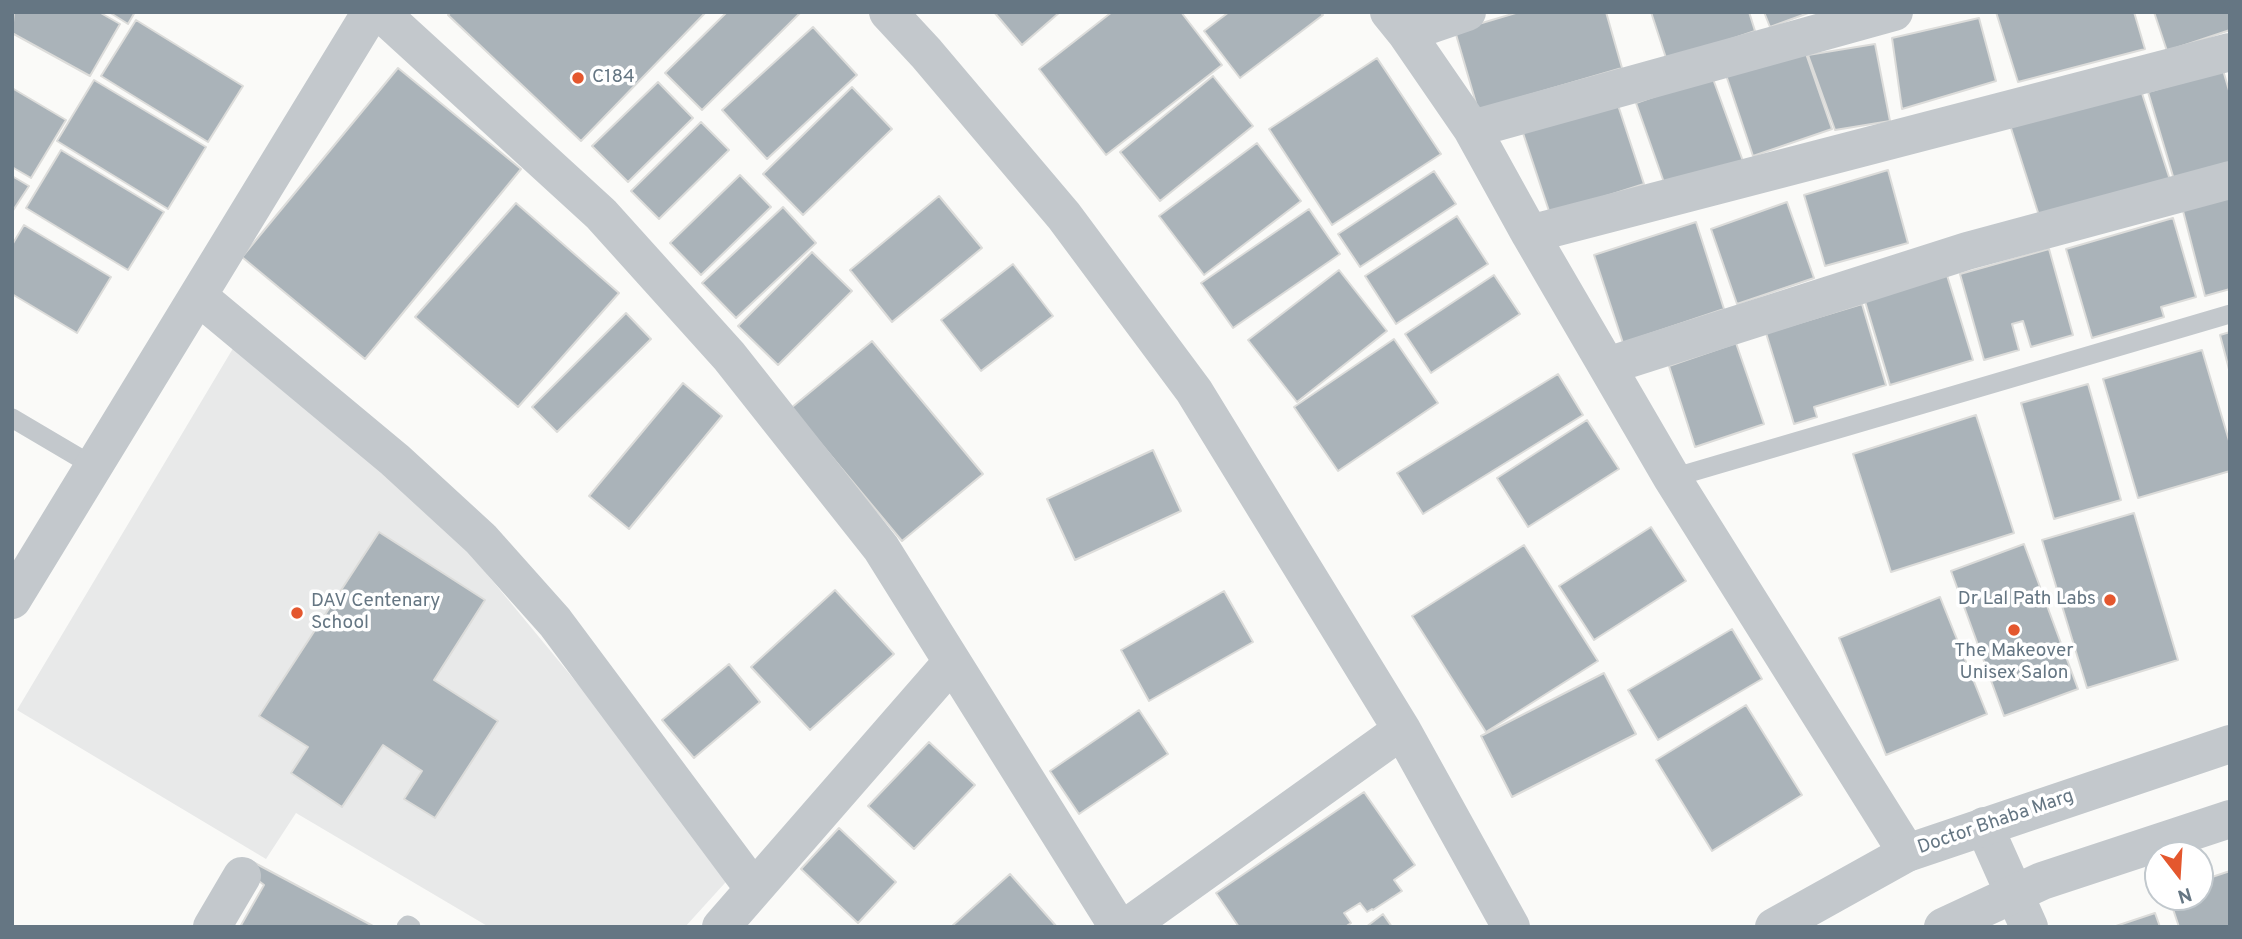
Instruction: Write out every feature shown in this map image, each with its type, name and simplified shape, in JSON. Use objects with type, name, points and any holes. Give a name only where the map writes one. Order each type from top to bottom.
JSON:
[{"type":"street","points":[[12,600],[371,12]]},
{"type":"street","points":[[380,12],[601,214],[729,356],[881,548],[1118,927]]},
{"type":"street","points":[[888,12],[1064,216],[1194,391],[1402,730],[1511,927]]},
{"type":"street","points":[[1467,12],[1397,23],[1472,129],[1672,478],[1907,853]]},
{"type":"street","points":[[1472,129],[1894,12]]},
{"type":"street","points":[[1530,234],[2230,52]]},
{"type":"street","points":[[1607,366],[1967,251],[2230,180]]},
{"type":"street","points":[[198,296],[395,460],[481,539],[555,622],[754,889]]},
{"type":"street","points":[[720,927],[952,662]]},
{"type":"street","points":[[1127,927],[1402,730]]},
{"type":"street","name":"Doctor Bhaba Marg","points":[[1774,927],[1907,853],[2230,744]]},
{"type":"street","points":[[1943,927],[2022,910],[2042,881],[2230,819]]},
{"type":"street","points":[[1984,826],[2022,910]]},
{"type":"street","points":[[212,927],[242,876]]},
{"type":"lane","points":[[1672,478],[2230,314]]},
{"type":"lane","points":[[12,418],[95,467]]},
{"type":"shaded area","name":"DAV Centenary School","points":[[241,335],[439,516],[734,873],[685,927],[489,927],[296,813],[266,859],[17,710]]},
{"type":"building","points":[[14,12],[99,12],[120,24],[90,76],[12,33]]},
{"type":"building","points":[[109,12],[135,12],[128,24]]},
{"type":"building","name":"C184","points":[[451,12],[706,12],[581,141],[448,15]]},
{"type":"building","points":[[727,12],[801,12],[702,110],[665,73]]},
{"type":"building","points":[[994,12],[1060,12],[1022,45]]},
{"type":"building","points":[[1112,12],[1181,12],[1222,65],[1106,155],[1039,69]]},
{"type":"building","points":[[1229,12],[1320,12],[1323,15],[1240,78],[1204,31]]},
{"type":"building","points":[[1519,12],[1606,12],[1622,68],[1478,110],[1455,31]]},
{"type":"building","points":[[1651,12],[1749,12],[1755,31],[1667,61]]},
{"type":"building","points":[[1764,12],[1811,12],[1770,27]]},
{"type":"building","points":[[1996,12],[2134,12],[2145,49],[2018,82]]},
{"type":"building","points":[[2154,12],[2230,12],[2230,30],[2167,51]]},
{"type":"building","points":[[1979,18],[1996,81],[1902,109],[1892,38]]},
{"type":"building","points":[[136,20],[243,86],[208,142],[101,76]]},
{"type":"building","points":[[813,27],[857,75],[767,159],[722,110]]},
{"type":"building","points":[[1875,44],[1890,121],[1835,130],[1808,55]]},
{"type":"building","points":[[1803,45],[1832,129],[1753,156],[1725,72]]},
{"type":"building","points":[[1377,58],[1441,154],[1332,225],[1269,129]]},
{"type":"building","points":[[398,68],[521,169],[365,359],[242,257]]},
{"type":"building","points":[[2223,70],[2230,94],[2230,167],[2175,183],[2148,92]]},
{"type":"building","points":[[1213,76],[1253,126],[1160,201],[1120,152]]},
{"type":"building","points":[[1712,76],[1744,164],[1667,191],[1636,103]]},
{"type":"building","points":[[94,80],[206,147],[168,209],[57,141]]},
{"type":"building","points":[[658,82],[693,118],[628,182],[592,146]]},
{"type":"building","points":[[2139,84],[2171,183],[2042,225],[2010,125]]},
{"type":"building","points":[[852,87],[892,129],[803,215],[763,174]]},
{"type":"building","points":[[12,88],[66,120],[31,178],[12,167]]},
{"type":"building","points":[[1616,99],[1644,184],[1550,214],[1522,130]]},
{"type":"building","points":[[701,122],[729,150],[659,219],[631,191]]},
{"type":"building","points":[[1257,143],[1301,201],[1204,275],[1159,216]]},
{"type":"building","points":[[61,150],[164,212],[128,270],[26,208]]},
{"type":"building","points":[[1888,170],[1908,243],[1825,266],[1804,195]]},
{"type":"building","points":[[1434,171],[1456,204],[1360,267],[1338,234]]},
{"type":"building","points":[[740,175],[771,207],[701,275],[670,243]]},
{"type":"building","points":[[12,176],[29,186],[12,212]]},
{"type":"building","points":[[2230,194],[2230,289],[2205,296],[2182,207]]},
{"type":"building","points":[[939,196],[982,248],[892,322],[850,270]]},
{"type":"building","points":[[1787,202],[1814,278],[1737,304],[1711,229]]},
{"type":"building","points":[[516,203],[619,293],[518,407],[415,317]]},
{"type":"building","points":[[783,207],[816,243],[736,318],[702,283]]},
{"type":"building","points":[[1309,209],[1340,254],[1233,328],[1201,283]]},
{"type":"building","points":[[1457,216],[1488,264],[1396,324],[1365,276]]},
{"type":"building","points":[[2173,218],[2196,297],[2161,307],[2164,317],[2092,338],[2066,249]]},
{"type":"building","points":[[1696,222],[1724,309],[1623,343],[1594,255]]},
{"type":"building","points":[[24,225],[111,277],[77,333],[12,294],[12,245]]},
{"type":"building","points":[[2049,249],[2073,335],[2031,347],[2023,321],[2012,324],[2019,350],[1984,360],[1960,274]]},
{"type":"building","points":[[812,252],[852,291],[778,365],[738,326]]},
{"type":"building","points":[[1013,264],[1053,316],[981,371],[941,320]]},
{"type":"building","points":[[1339,270],[1387,331],[1297,402],[1248,340]]},
{"type":"building","points":[[1946,272],[1973,360],[1890,385],[1864,298]]},
{"type":"building","points":[[1494,275],[1520,314],[1431,373],[1405,334]]},
{"type":"building","points":[[1862,304],[1886,385],[1814,407],[1817,417],[1794,424],[1766,333]]},
{"type":"building","points":[[626,313],[651,339],[557,432],[532,407]]},
{"type":"building","points":[[2230,332],[2230,373],[2220,335]]},
{"type":"building","points":[[1394,339],[1438,403],[1338,471],[1294,407]]},
{"type":"building","points":[[872,341],[983,474],[902,541],[791,408]]},
{"type":"building","points":[[1736,343],[1764,424],[1695,447],[1669,366]]},
{"type":"building","points":[[2202,350],[2230,444],[2230,471],[2138,498],[2103,379]]},
{"type":"building","points":[[1558,374],[1583,415],[1423,514],[1397,473]]},
{"type":"building","points":[[683,383],[722,416],[629,529],[589,496]]},
{"type":"building","points":[[2088,384],[2121,500],[2054,519],[2021,403]]},
{"type":"building","points":[[1976,415],[2014,533],[1891,572],[1853,454]]},
{"type":"building","points":[[1587,420],[1619,469],[1528,527],[1497,478]]},
{"type":"building","points":[[1153,450],[1181,511],[1075,560],[1047,499]]},
{"type":"building","name":"Dr Lal Path Labs","points":[[2134,513],[2178,660],[2087,688],[2042,540]]},
{"type":"building","points":[[1651,527],[1686,581],[1594,640],[1559,586]]},
{"type":"building","points":[[379,532],[485,600],[434,680],[498,721],[435,818],[404,799],[422,771],[383,745],[342,807],[291,773],[308,747],[259,716]]},
{"type":"building","name":"The Makeover Unisex Salon","points":[[2024,544],[2078,689],[2004,716],[1951,571]]},
{"type":"building","points":[[1524,545],[1598,661],[1486,732],[1412,616]]},
{"type":"building","points":[[835,590],[894,654],[810,730],[751,667]]},
{"type":"building","points":[[1224,591],[1253,642],[1149,701],[1121,650]]},
{"type":"building","points":[[1940,597],[1987,714],[1886,755],[1839,638]]},
{"type":"building","points":[[1732,629],[1762,679],[1658,740],[1628,690]]},
{"type":"building","points":[[729,664],[760,702],[694,758],[662,720]]},
{"type":"building","points":[[1604,673],[1636,734],[1512,797],[1481,736]]},
{"type":"building","points":[[1746,705],[1802,795],[1712,851],[1656,760]]},
{"type":"building","points":[[1139,710],[1168,754],[1079,814],[1050,771]]},
{"type":"building","points":[[929,742],[975,785],[914,849],[868,806]]},
{"type":"building","points":[[1364,792],[1415,865],[1394,880],[1402,891],[1373,910],[1367,912],[1360,903],[1344,913],[1351,923],[1345,927],[1239,927],[1216,893]]},
{"type":"building","points":[[839,828],[896,882],[858,923],[801,869]]},
{"type":"building","points":[[251,861],[373,926],[240,927],[264,885],[246,871]]},
{"type":"building","points":[[2230,871],[2230,927],[2179,927],[2174,911],[2214,911],[2214,876]]},
{"type":"building","points":[[1010,874],[1057,927],[951,927]]},
{"type":"building","points":[[2155,913],[2160,927],[2113,927]]},
{"type":"building","points":[[1383,914],[1392,927],[1366,927]]},
{"type":"place","name":"C184","points":[[578,78]]},
{"type":"place","name":"Dr Lal Path Labs","points":[[2110,600]]},
{"type":"place","name":"DAV Centenary School","points":[[297,613]]},
{"type":"place","name":"The Makeover Unisex Salon","points":[[2014,630]]}]
